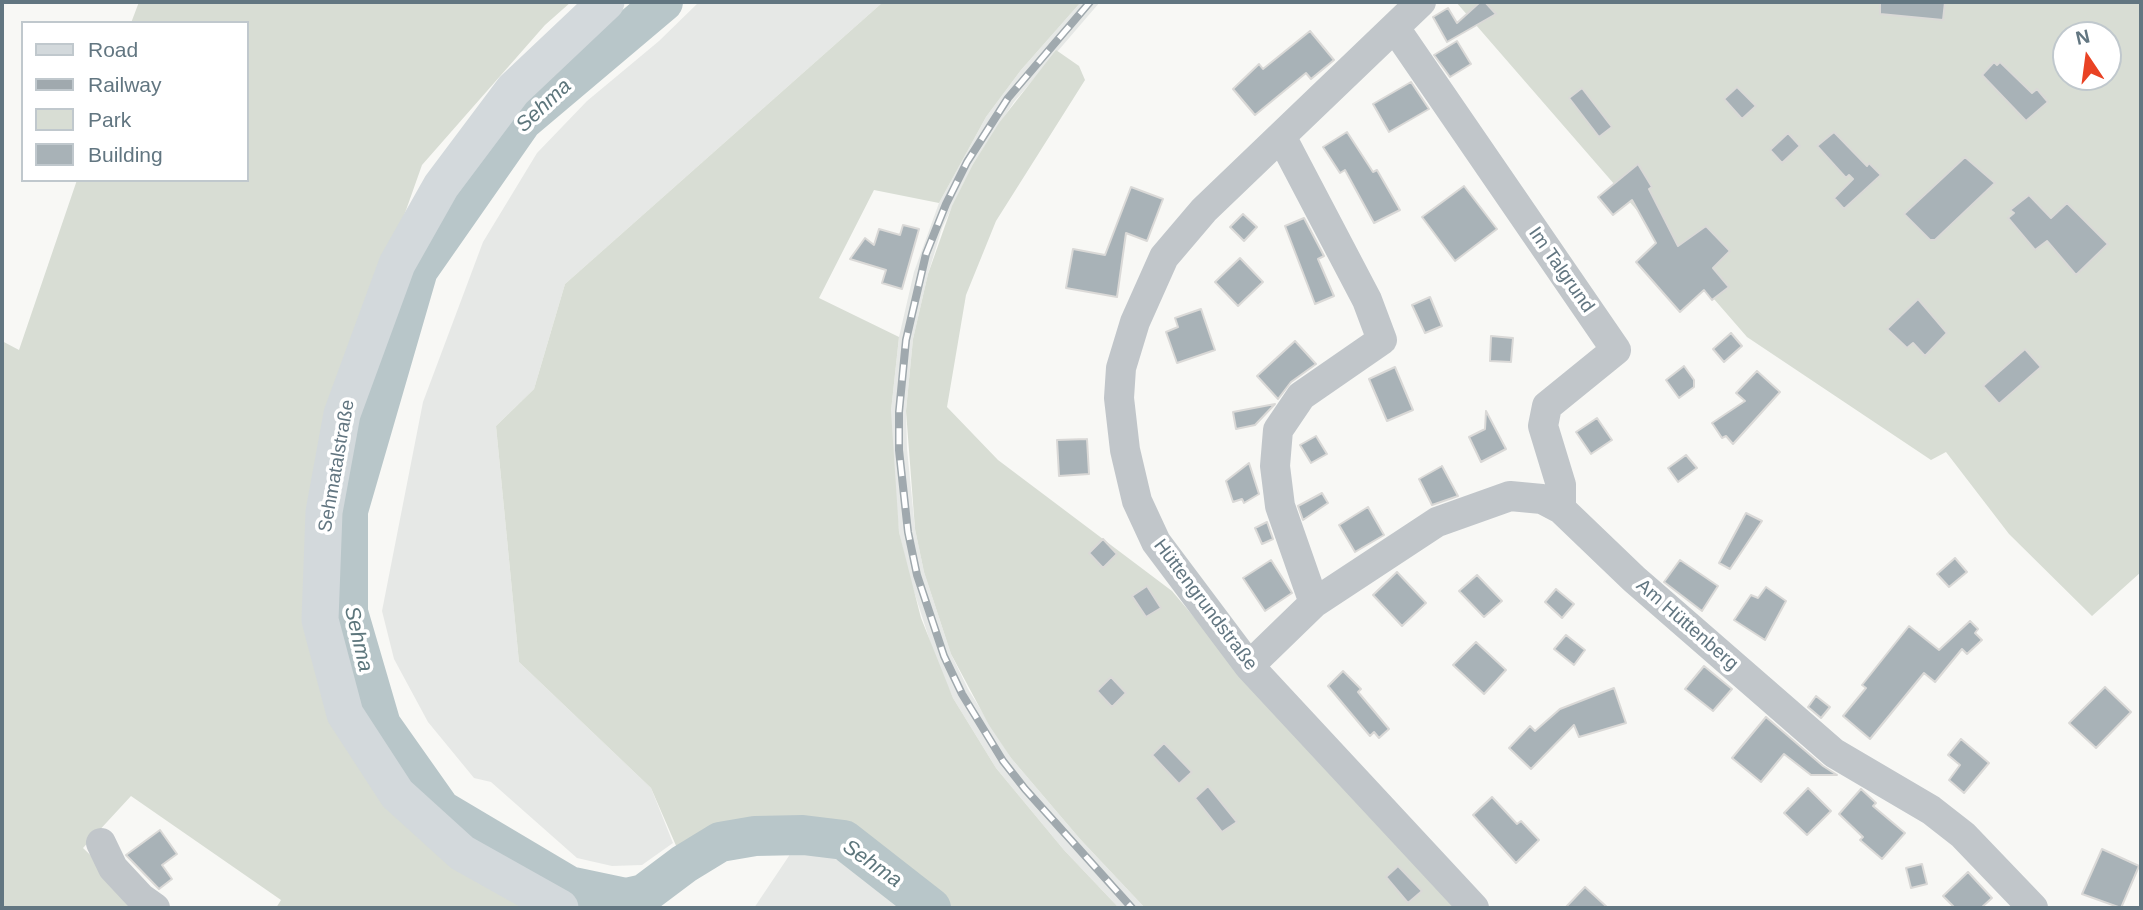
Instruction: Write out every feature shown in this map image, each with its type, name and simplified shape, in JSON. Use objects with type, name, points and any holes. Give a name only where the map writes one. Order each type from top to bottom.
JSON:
[{"type":"main road","name":"Sehmatalstraße","points":[[560,908],[462,853],[397,794],[345,715],[320,620],[324,512],[342,414],[397,264],[441,186],[513,90],[606,2]]},
{"type":"street","name":"Hüttengrundstraße","points":[[1421,2],[1204,210],[1164,257],[1135,322],[1121,368],[1119,398],[1125,450],[1137,501],[1156,542],[1249,666],[1474,908]]},
{"type":"street","name":"Im Talgrund","points":[[1395,29],[1616,350],[1547,406],[1543,426],[1561,485],[1561,509]]},
{"type":"street","points":[[1282,138],[1367,300],[1382,340],[1301,396],[1278,430],[1275,466],[1280,506],[1314,603]]},
{"type":"street","name":"Am Hüttenberg","points":[[1249,666],[1314,603],[1437,522],[1481,504],[1510,496],[1542,499],[1561,509],[1634,579],[1833,752],[1931,810],[1963,835],[2033,908]]},
{"type":"street","points":[[101,843],[113,868],[141,898],[155,908]]},
{"type":"shaded area","points":[[699,2],[883,2],[565,284],[534,389],[496,426],[519,662],[651,788],[673,843],[642,865],[612,866],[577,858],[491,782],[474,778],[428,722],[394,659],[382,611],[423,402],[483,242],[537,153],[587,101],[659,41]]},
{"type":"shaded area","points":[[1081,2],[1100,2],[1014,102],[973,164],[942,228],[913,339],[906,411],[907,449],[915,529],[924,572],[951,654],[968,689],[1011,758],[1080,839],[1145,908],[1119,908],[1064,850],[996,768],[953,698],[936,660],[909,576],[899,532],[891,451],[891,411],[899,337],[914,272],[939,203],[986,117],[1021,70]]},
{"type":"shaded area","points":[[803,835],[844,840],[864,853],[925,908],[754,908]]},
{"type":"green space","points":[[139,2],[571,2],[545,25],[422,165],[326,436],[336,723],[538,908],[276,908],[281,900],[131,796],[83,848],[146,908],[2,908],[2,341],[19,350],[76,182],[248,182],[248,21],[132,21]]},
{"type":"green space","points":[[883,2],[1081,2],[1021,70],[986,117],[939,203],[874,190],[819,298],[899,337],[891,411],[899,532],[921,618],[953,698],[996,768],[1064,850],[1119,908],[925,908],[864,853],[844,840],[803,835],[755,836],[720,842],[684,864],[651,788],[519,662],[496,426],[534,389],[565,284]]},
{"type":"green space","points":[[1456,2],[2141,2],[2141,572],[2092,616],[2009,534],[1946,452],[1931,460],[1747,337]]},
{"type":"green space","points":[[1056,50],[1079,66],[1085,80],[996,221],[966,295],[947,407],[998,460],[1172,591],[1237,668],[1460,908],[1145,908],[1080,839],[1011,758],[989,725],[951,654],[924,572],[915,529],[906,411],[913,339],[928,274],[952,206],[973,164],[999,123]]},
{"type":"building","points":[[1480,2],[1485,2],[1496,14],[1447,42],[1433,17],[1448,8],[1457,23]]},
{"type":"building","points":[[1880,2],[1945,2],[1943,20],[1880,14]]},
{"type":"building","points":[[1310,31],[1334,60],[1311,79],[1306,73],[1255,115],[1233,89],[1259,64],[1263,69]]},
{"type":"building","points":[[1457,41],[1471,64],[1450,77],[1434,55]]},
{"type":"building","points":[[1994,62],[1997,65],[2000,62],[2032,93],[2037,89],[2048,102],[2026,121],[1982,75]]},
{"type":"building","points":[[1411,82],[1429,109],[1389,132],[1373,104]]},
{"type":"building","points":[[1737,87],[1756,106],[1742,119],[1724,99]]},
{"type":"building","points":[[1582,88],[1612,127],[1599,137],[1569,98]]},
{"type":"building","points":[[1347,132],[1373,172],[1377,170],[1400,210],[1374,223],[1345,170],[1340,173],[1323,147]]},
{"type":"building","points":[[1834,132],[1867,166],[1869,163],[1881,175],[1844,209],[1834,198],[1853,179],[1849,175],[1846,178],[1817,146]]},
{"type":"building","points":[[1788,133],[1800,146],[1782,163],[1770,150]]},
{"type":"building","points":[[1965,157],[1995,183],[1935,240],[1930,240],[1904,214]]},
{"type":"building","points":[[1638,164],[1652,187],[1649,189],[1678,246],[1706,226],[1730,251],[1713,268],[1729,287],[1712,300],[1704,290],[1680,312],[1636,262],[1656,243],[1632,200],[1613,215],[1598,197]]},
{"type":"building","points":[[1464,186],[1497,229],[1455,261],[1422,217]]},
{"type":"building","points":[[1131,187],[1163,199],[1147,241],[1126,233],[1117,297],[1066,288],[1073,249],[1105,255]]},
{"type":"building","points":[[2029,195],[2051,218],[2067,203],[2108,244],[2076,275],[2047,241],[2035,250],[2008,218],[2014,213],[2010,210]]},
{"type":"building","points":[[1243,214],[1257,227],[1244,241],[1230,227]]},
{"type":"building","points":[[1304,218],[1324,256],[1318,259],[1334,296],[1315,304],[1285,226]]},
{"type":"building","points":[[903,225],[919,229],[902,289],[882,283],[886,270],[850,259],[865,238],[874,245],[879,229],[900,235]]},
{"type":"building","points":[[1240,258],[1263,282],[1238,306],[1215,282]]},
{"type":"building","points":[[1430,297],[1442,326],[1425,333],[1412,305]]},
{"type":"building","points":[[1918,299],[1947,333],[1925,356],[1913,343],[1907,348],[1887,329]]},
{"type":"building","points":[[1201,309],[1215,350],[1177,363],[1166,332],[1178,327],[1175,318]]},
{"type":"building","points":[[1731,333],[1742,346],[1724,362],[1713,349]]},
{"type":"building","points":[[1491,336],[1513,338],[1511,362],[1490,361]]},
{"type":"building","points":[[1295,341],[1316,364],[1291,382],[1278,399],[1257,376]]},
{"type":"building","points":[[2025,349],[2041,367],[1999,404],[1983,386]]},
{"type":"building","points":[[1684,366],[1694,380],[1694,387],[1679,398],[1666,380]]},
{"type":"building","points":[[1395,367],[1413,410],[1387,421],[1369,379]]},
{"type":"building","points":[[1757,371],[1780,392],[1733,444],[1726,436],[1722,438],[1712,423],[1745,401],[1736,393]]},
{"type":"building","points":[[1275,404],[1255,425],[1236,429],[1233,412]]},
{"type":"building","points":[[1486,411],[1506,449],[1481,462],[1469,437],[1485,429]]},
{"type":"building","points":[[1597,418],[1612,440],[1591,454],[1576,432]]},
{"type":"building","points":[[1316,436],[1327,454],[1311,463],[1300,445]]},
{"type":"building","points":[[1087,439],[1089,474],[1059,476],[1057,440]]},
{"type":"building","points":[[1686,455],[1697,468],[1678,482],[1668,468]]},
{"type":"building","points":[[1249,463],[1259,494],[1244,503],[1242,499],[1233,502],[1226,481]]},
{"type":"building","points":[[1442,466],[1458,496],[1432,505],[1419,479]]},
{"type":"building","points":[[1322,493],[1328,503],[1303,520],[1298,506]]},
{"type":"building","points":[[1368,507],[1384,535],[1355,552],[1339,525]]},
{"type":"building","points":[[1746,513],[1762,521],[1730,569],[1719,563]]},
{"type":"building","points":[[1267,522],[1273,539],[1262,544],[1255,528]]},
{"type":"building","points":[[1103,539],[1117,554],[1103,568],[1089,553]]},
{"type":"building","points":[[1955,558],[1967,572],[1949,587],[1937,574]]},
{"type":"building","points":[[1271,560],[1292,593],[1265,611],[1243,578]]},
{"type":"building","points":[[1680,560],[1718,586],[1702,611],[1664,582]]},
{"type":"building","points":[[1397,572],[1426,603],[1402,626],[1373,595]]},
{"type":"building","points":[[1477,575],[1502,601],[1484,617],[1459,591]]},
{"type":"building","points":[[1147,586],[1161,608],[1146,617],[1132,596]]},
{"type":"building","points":[[1766,587],[1786,601],[1765,640],[1734,620],[1751,595],[1758,598]]},
{"type":"building","points":[[1556,589],[1574,604],[1562,618],[1545,602]]},
{"type":"building","points":[[1970,621],[1978,629],[1975,633],[1982,640],[1967,654],[1962,649],[1935,682],[1924,673],[1870,739],[1843,716],[1866,688],[1862,685],[1909,626],[1939,650]]},
{"type":"building","points":[[1566,635],[1585,650],[1574,665],[1554,649]]},
{"type":"building","points":[[1476,642],[1506,670],[1484,694],[1453,665]]},
{"type":"building","points":[[1704,666],[1732,689],[1713,711],[1685,689]]},
{"type":"building","points":[[1343,671],[1361,689],[1358,692],[1389,729],[1379,738],[1374,732],[1370,736],[1328,686]]},
{"type":"building","points":[[1111,677],[1126,693],[1112,707],[1097,691]]},
{"type":"building","points":[[2105,687],[2131,712],[2096,748],[2069,723]]},
{"type":"building","points":[[1614,688],[1626,723],[1579,737],[1574,725],[1531,769],[1509,748],[1530,726],[1535,731],[1560,709]]},
{"type":"building","points":[[1816,696],[1830,707],[1821,718],[1808,707]]},
{"type":"building","points":[[1766,717],[1837,775],[1811,775],[1784,754],[1761,782],[1732,758]]},
{"type":"building","points":[[1961,739],[1989,763],[1964,793],[1949,780],[1960,765],[1948,755]]},
{"type":"building","points":[[1164,743],[1192,772],[1179,784],[1152,755]]},
{"type":"building","points":[[1208,786],[1237,822],[1222,832],[1195,798]]},
{"type":"building","points":[[1808,788],[1831,811],[1807,835],[1784,813]]},
{"type":"building","points":[[1861,789],[1876,803],[1873,806],[1905,833],[1882,859],[1860,840],[1863,837],[1839,814]]},
{"type":"building","points":[[1492,797],[1517,824],[1521,821],[1539,840],[1516,863],[1473,815]]},
{"type":"building","points":[[160,830],[177,854],[162,865],[172,879],[159,889],[126,855]]},
{"type":"building","points":[[2102,849],[2139,866],[2121,908],[2082,894]]},
{"type":"building","points":[[1922,864],[1927,884],[1911,888],[1906,868]]},
{"type":"building","points":[[1398,866],[1422,891],[1408,903],[1386,877]]},
{"type":"building","points":[[1968,872],[1992,898],[1981,908],[1955,908],[1943,896]]},
{"type":"building","points":[[1585,887],[1608,908],[1565,908]]},
{"type":"waterway","name":"Sehma","points":[[663,2],[522,121],[418,270],[348,511],[348,612],[381,725],[441,810],[569,886],[626,898],[644,894],[684,864],[720,842],[755,836],[803,835],[844,840],[931,908]]},
{"type":"railway","points":[[1090,2],[1008,98],[967,162],[946,204],[926,254],[906,340],[899,412],[899,450],[908,532],[917,575],[944,656],[962,694],[1003,761],[1025,789],[1132,908]]}]
